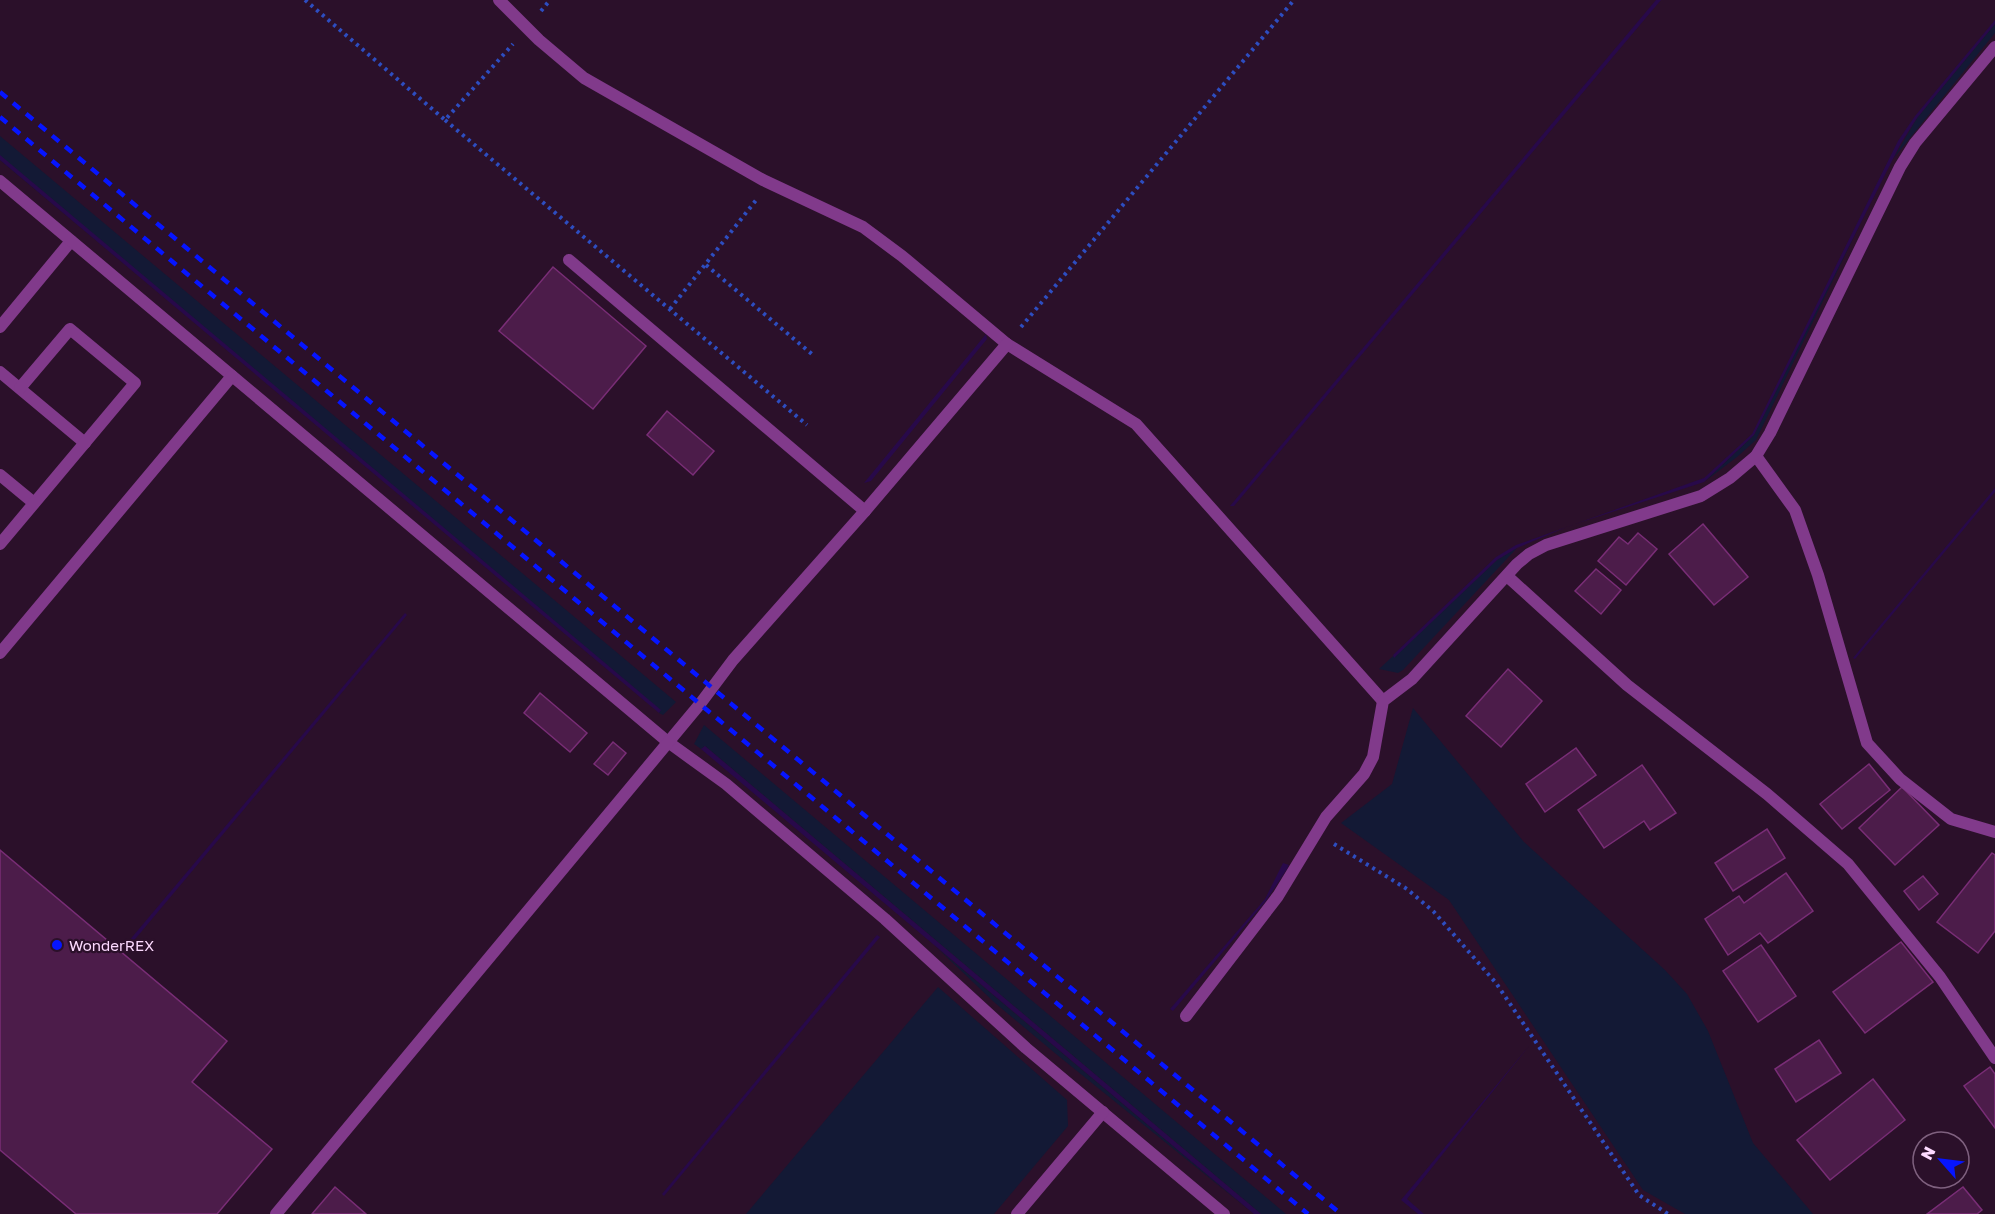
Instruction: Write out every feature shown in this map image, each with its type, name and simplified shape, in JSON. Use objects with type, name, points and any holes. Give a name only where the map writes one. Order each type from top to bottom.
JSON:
[{"type":"street","points":[[499,0],[584,78],[770,183],[863,227],[902,256],[1007,344],[1136,424],[1383,701]]},
{"type":"street","points":[[1186,1016],[1278,896],[1315,832],[1364,774],[1373,757],[1383,701],[1412,679],[1523,559],[1546,545],[1701,496],[1730,477],[1755,456],[1770,433],[1900,167],[1915,144],[1995,47]]},
{"type":"street","points":[[0,181],[668,742],[726,784],[885,919],[1026,1048],[1224,1214]]},
{"type":"street","points":[[0,327],[71,241]]},
{"type":"street","points":[[568,260],[865,511]]},
{"type":"street","points":[[0,544],[135,383],[70,329],[20,388]]},
{"type":"street","points":[[276,1214],[734,660],[1007,344]]},
{"type":"street","points":[[0,372],[85,443]]},
{"type":"street","points":[[0,652],[232,376]]},
{"type":"street","points":[[1755,456],[1795,510],[1818,575],[1867,743],[1900,779],[1951,819],[1995,832]]},
{"type":"street","points":[[0,475],[34,503]]},
{"type":"street","points":[[1507,576],[1627,685],[1767,794],[1848,864],[1940,977],[1995,1058]]},
{"type":"street","points":[[1017,1214],[1102,1112]]},
{"type":"path","points":[[305,0],[807,425]]},
{"type":"path","points":[[445,120],[550,0]]},
{"type":"path","points":[[1007,344],[1294,0]]},
{"type":"path","points":[[670,309],[770,183]]},
{"type":"path","points":[[706,265],[813,356]]},
{"type":"path","points":[[1315,832],[1407,889],[1434,912],[1496,984],[1639,1195],[1668,1214]]},
{"type":"shaded area","points":[[1656,0],[1661,0],[1234,506],[1230,506]]},
{"type":"shaded area","points":[[1995,20],[1995,24],[1917,118],[1901,143],[1754,435],[1704,482],[1573,525],[1704,478],[1752,434],[1898,141],[1915,116]]},
{"type":"shaded area","points":[[1995,24],[1995,33],[1893,159],[1917,118]]},
{"type":"shaded area","points":[[0,136],[676,702],[663,715],[659,713],[660,710],[0,160]]},
{"type":"shaded area","points":[[0,155],[661,710],[659,713],[0,160]]},
{"type":"shaded area","points":[[1873,197],[1756,440],[1704,482],[1754,435]]},
{"type":"shaded area","points":[[986,334],[987,339],[871,481],[864,483]]},
{"type":"shaded area","points":[[1995,488],[1995,492],[1855,659],[1853,658]]},
{"type":"shaded area","points":[[1567,527],[1517,548],[1497,560],[1394,658],[1393,655],[1496,557],[1516,545]]},
{"type":"shaded area","points":[[1517,548],[1403,670],[1398,673],[1379,669],[1497,560]]},
{"type":"shaded area","points":[[405,613],[407,615],[131,944],[128,942]]},
{"type":"shaded area","points":[[1413,708],[1524,842],[1665,970],[1687,994],[1708,1031],[1753,1143],[1813,1214],[1685,1214],[1643,1190],[1449,900],[1341,823],[1392,784]]},
{"type":"shaded area","points":[[704,725],[1286,1214],[1261,1214],[705,746],[701,749],[694,744]]},
{"type":"shaded area","points":[[705,746],[1261,1214],[1254,1214],[701,749]]},
{"type":"shaded area","points":[[1283,863],[1289,865],[1266,901],[1173,1011],[1170,1009],[1265,899]]},
{"type":"shaded area","points":[[877,935],[880,937],[664,1196],[662,1194]]},
{"type":"shaded area","points":[[936,947],[1254,1214],[995,1003]]},
{"type":"shaded area","points":[[938,987],[1067,1100],[1068,1126],[994,1214],[746,1214]]},
{"type":"shaded area","points":[[1529,1046],[1407,1199],[1424,1214],[1418,1214],[1401,1200]]},
{"type":"building","points":[[553,267],[646,346],[593,409],[499,331]]},
{"type":"building","points":[[667,411],[714,451],[693,475],[647,435]]},
{"type":"building","points":[[1703,524],[1748,577],[1714,605],[1669,554]]},
{"type":"building","points":[[1638,533],[1657,549],[1626,585],[1598,561],[1619,537],[1628,544]]},
{"type":"building","points":[[1596,569],[1621,590],[1601,614],[1575,591]]},
{"type":"building","points":[[1508,669],[1542,701],[1501,747],[1466,716]]},
{"type":"building","points":[[540,693],[587,733],[570,752],[524,713]]},
{"type":"building","points":[[613,742],[626,753],[608,775],[594,764]]},
{"type":"building","points":[[1576,748],[1596,775],[1545,812],[1526,784]]},
{"type":"building","points":[[1869,764],[1890,790],[1842,829],[1820,804]]},
{"type":"building","points":[[1642,765],[1676,813],[1650,830],[1644,821],[1604,848],[1578,810]]},
{"type":"building","points":[[1902,787],[1939,825],[1895,865],[1859,828]]},
{"type":"building","points":[[1767,829],[1785,858],[1733,891],[1715,863]]},
{"type":"building","name":"WonderREX","points":[[0,850],[227,1041],[192,1082],[272,1149],[217,1214],[76,1214],[0,1150]]},
{"type":"building","points":[[1992,853],[1995,855],[1995,931],[1978,953],[1937,922]]},
{"type":"building","points":[[1786,873],[1813,911],[1768,943],[1760,933],[1728,955],[1705,919],[1739,896],[1744,903]]},
{"type":"building","points":[[1923,876],[1938,894],[1919,910],[1904,891]]},
{"type":"building","points":[[1901,942],[1933,982],[1865,1033],[1833,992]]},
{"type":"building","points":[[1761,945],[1796,996],[1758,1022],[1723,971]]},
{"type":"building","points":[[1819,1040],[1841,1073],[1796,1102],[1775,1069]]},
{"type":"building","points":[[1990,1067],[1995,1074],[1995,1128],[1964,1086]]},
{"type":"building","points":[[1873,1079],[1905,1120],[1830,1180],[1797,1140]]},
{"type":"building","points":[[335,1187],[366,1214],[312,1214]]},
{"type":"building","points":[[1959,1190],[1965,1190],[1982,1210],[1977,1214],[1927,1214]]},
{"type":"railway","points":[[0,92],[1341,1214]]},
{"type":"railway","points":[[0,117],[1308,1214]]},
{"type":"place","name":"WonderREX","points":[[57,945]]}]
